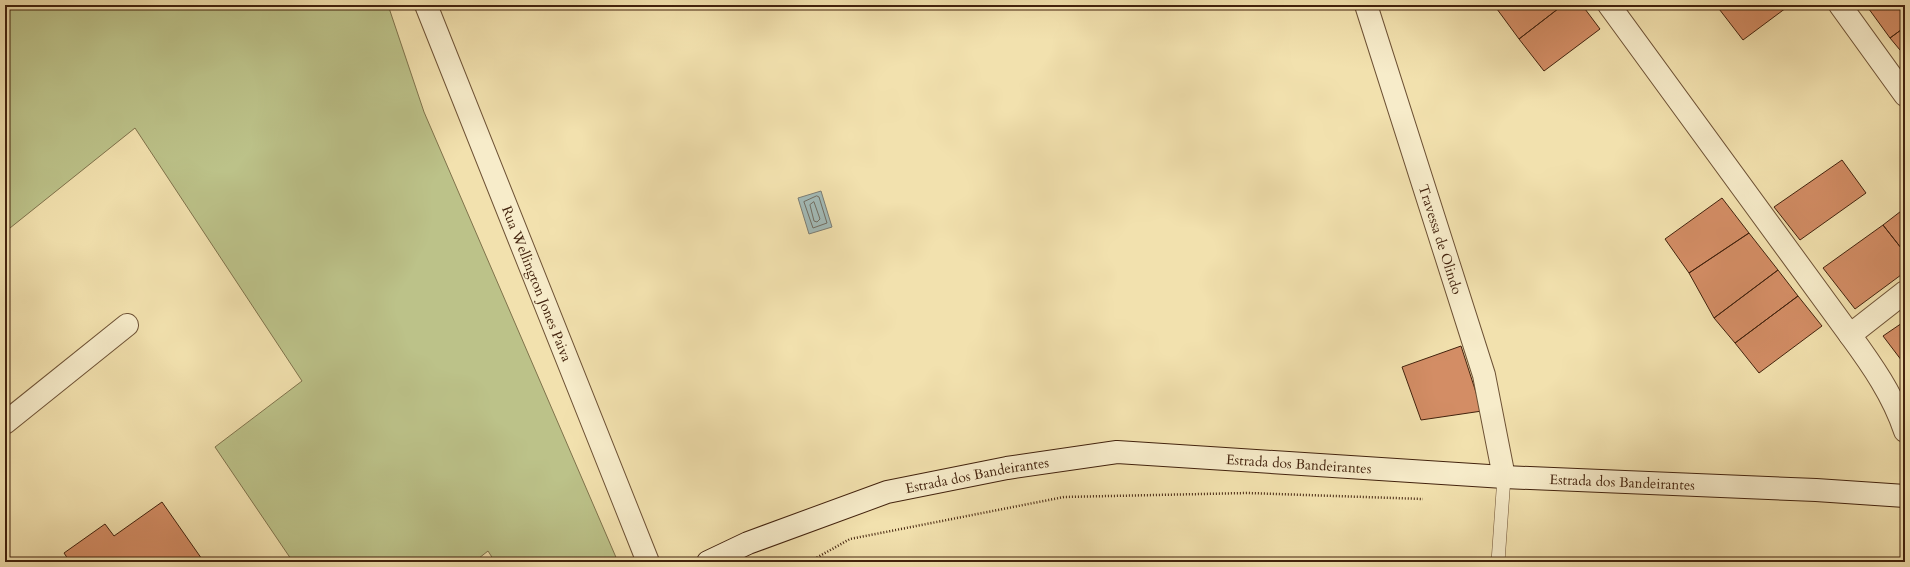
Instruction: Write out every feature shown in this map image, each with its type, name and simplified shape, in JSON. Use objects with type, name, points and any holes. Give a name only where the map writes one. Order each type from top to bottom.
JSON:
[{"type":"street","name":"Rua Wellington Jones Paiva","points":[[426,5],[648,562]]},
{"type":"street","name":"Travessa de Olindo","points":[[1366,5],[1484,375],[1504,477]]},
{"type":"street","points":[[1609,5],[1878,373],[1899,412],[1905,431]]},
{"type":"street","points":[[1840,5],[1905,95]]},
{"type":"street","points":[[1850,335],[1905,292]]},
{"type":"street","points":[[5,423],[127,325]]},
{"type":"street","name":"Estrada dos Bandeirantes","points":[[708,562],[748,543],[887,492],[1007,468],[1117,452],[1504,477],[1808,490],[1905,496]]},
{"type":"lane","points":[[1498,562],[1504,477]]},
{"type":"path","points":[[808,562],[850,539],[1064,497],[1248,494],[1431,499]]},
{"type":"green space","points":[[5,5],[388,5],[424,112],[618,562],[495,562],[488,551],[474,562],[293,562],[215,447],[302,381],[135,128],[5,232]]},
{"type":"water","points":[[821,191],[832,227],[809,234],[798,198]]},
{"type":"building","points":[[1494,5],[1563,5],[1519,39]]},
{"type":"building","points":[[1563,5],[1582,5],[1600,29],[1544,71],[1519,39]]},
{"type":"building","points":[[1716,5],[1790,5],[1743,40]]},
{"type":"building","points":[[1866,5],[1905,5],[1905,27],[1890,38]]},
{"type":"building","points":[[1905,27],[1905,56],[1890,38]]},
{"type":"building","points":[[1842,160],[1866,193],[1800,240],[1774,207]]},
{"type":"building","points":[[1722,198],[1749,233],[1689,273],[1665,239]]},
{"type":"building","points":[[1905,208],[1905,253],[1883,225]]},
{"type":"building","points":[[1883,225],[1905,253],[1905,272],[1855,309],[1823,268]]},
{"type":"building","points":[[1749,233],[1778,270],[1714,318],[1689,273]]},
{"type":"building","points":[[1778,270],[1798,296],[1735,343],[1714,318]]},
{"type":"building","points":[[1798,296],[1822,326],[1759,373],[1735,343]]},
{"type":"building","points":[[1905,321],[1905,365],[1883,336]]},
{"type":"building","points":[[1461,346],[1482,411],[1421,420],[1402,367]]},
{"type":"building","points":[[162,502],[204,562],[70,562],[64,553],[105,524],[114,536]]}]
